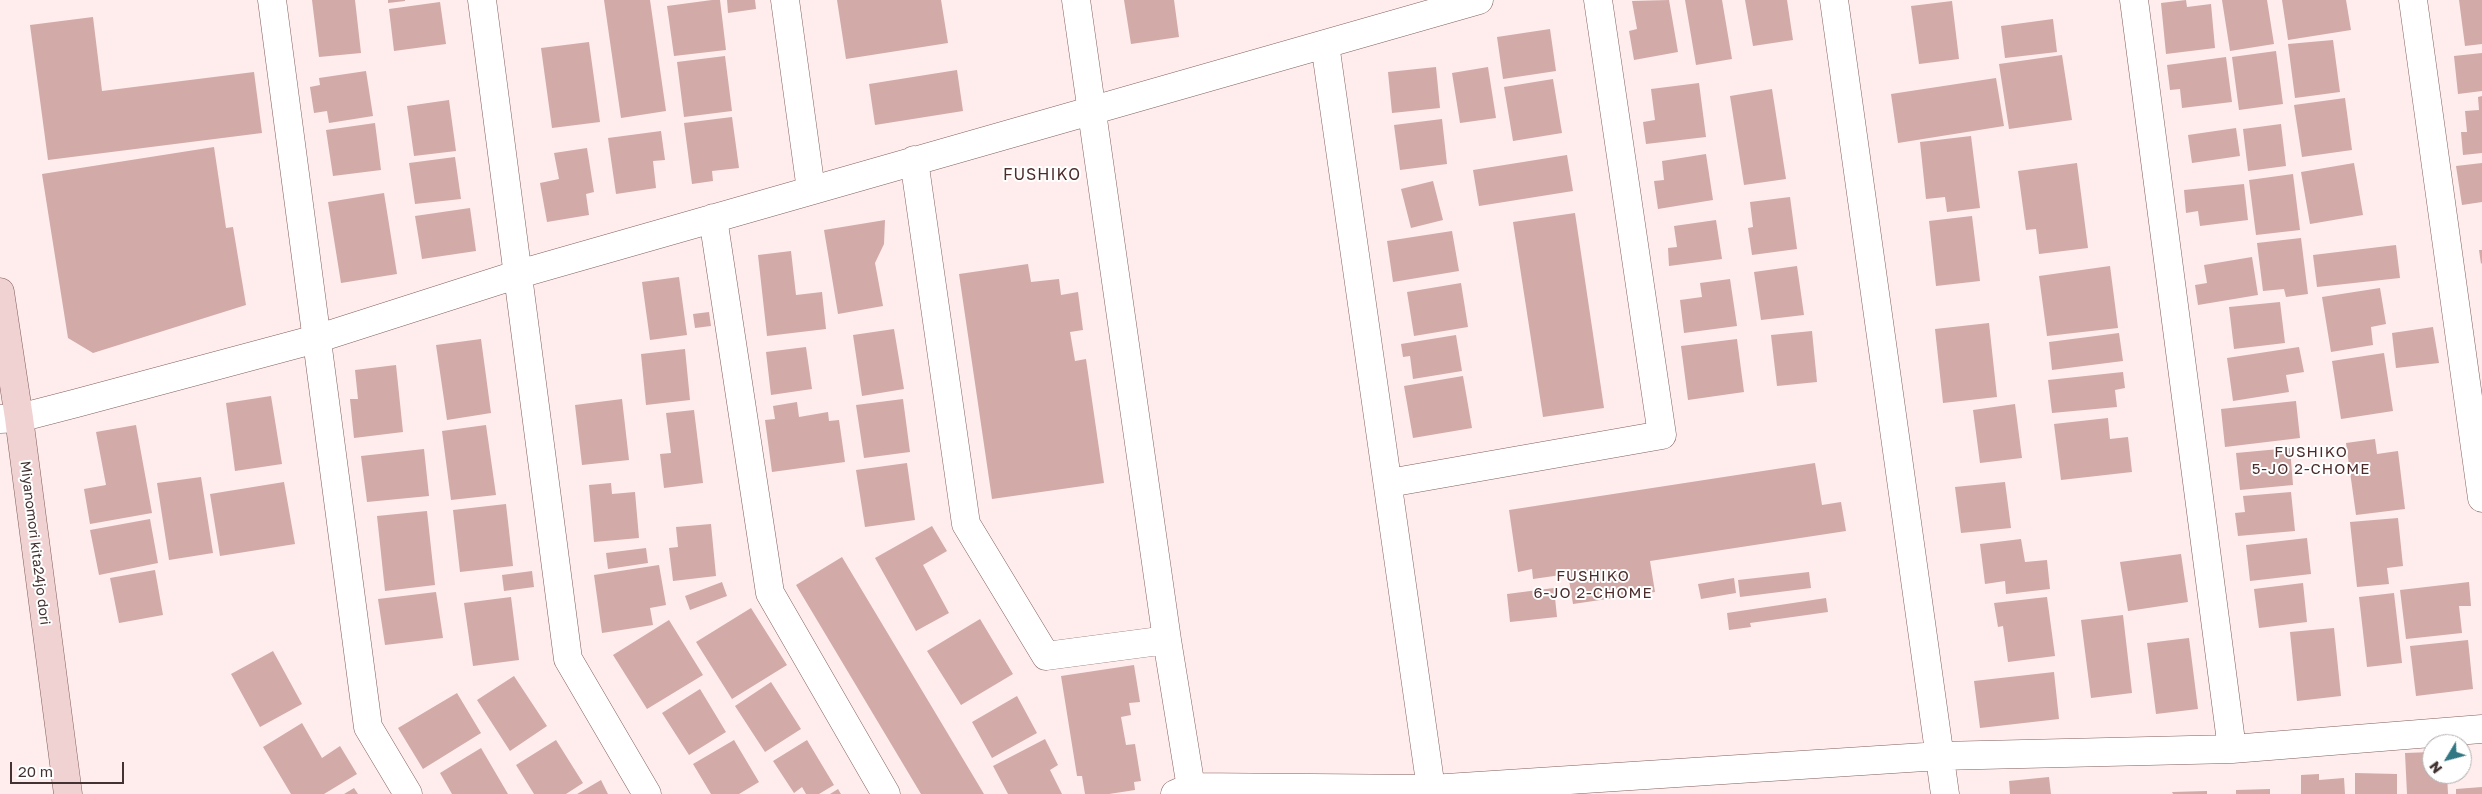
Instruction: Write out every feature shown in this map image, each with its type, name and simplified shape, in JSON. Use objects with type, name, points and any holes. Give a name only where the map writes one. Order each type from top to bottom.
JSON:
[{"type":"street","points":[[272,0],[368,727],[408,794]]},
{"type":"street","points":[[482,0],[568,658],[647,794]]},
{"type":"street","points":[[785,0],[811,190]]},
{"type":"street","points":[[1076,0],[1167,640],[1186,792],[1431,789],[1940,756],[2232,749],[2482,729]]},
{"type":"street","points":[[9,419],[316,338],[519,274],[1479,0]]},
{"type":"street","points":[[1389,483],[1662,435],[1598,0]]},
{"type":"street","points":[[1834,0],[1945,794]]},
{"type":"street","points":[[2134,0],[2232,749]]},
{"type":"street","points":[[2413,0],[2482,498]]},
{"type":"street","points":[[1325,44],[1389,483],[1431,789]]},
{"type":"street","points":[[914,160],[966,524],[1046,656],[1167,640]]},
{"type":"street","points":[[713,218],[770,593],[886,794]]},
{"type":"street","name":"Miyanomori kita24jo dori","points":[[0,292],[9,419],[68,794]]},
{"type":"building","points":[[312,0],[355,0],[361,53],[319,57]]},
{"type":"building","points":[[388,0],[405,0],[405,1],[388,3]]},
{"type":"building","points":[[604,0],[650,0],[666,111],[621,118]]},
{"type":"building","points":[[720,0],[726,50],[674,56],[667,6]]},
{"type":"building","points":[[727,0],[755,0],[756,9],[728,13]]},
{"type":"building","points":[[837,0],[941,0],[948,43],[846,59]]},
{"type":"building","points":[[1124,0],[1174,0],[1179,37],[1131,44]]},
{"type":"building","points":[[1669,0],[1678,52],[1634,60],[1629,31],[1637,29],[1632,1]]},
{"type":"building","points":[[1685,0],[1722,0],[1732,59],[1696,65]]},
{"type":"building","points":[[1745,0],[1787,0],[1793,40],[1753,46]]},
{"type":"building","points":[[2186,0],[2187,7],[2211,4],[2215,48],[2166,54],[2161,3]]},
{"type":"building","points":[[2222,0],[2267,0],[2274,44],[2230,51]]},
{"type":"building","points":[[2282,0],[2346,0],[2351,30],[2288,40]]},
{"type":"building","points":[[2459,0],[2482,0],[2482,44],[2465,46]]},
{"type":"building","points":[[1952,1],[1959,59],[1919,64],[1911,6]]},
{"type":"building","points":[[440,2],[446,44],[394,51],[389,9]]},
{"type":"building","points":[[93,17],[102,91],[254,72],[262,133],[48,160],[30,25]]},
{"type":"building","points":[[2053,19],[2057,52],[2005,58],[2001,26]]},
{"type":"building","points":[[1550,29],[1556,71],[1503,79],[1497,37]]},
{"type":"building","points":[[2333,40],[2340,92],[2295,98],[2288,44]]},
{"type":"building","points":[[589,42],[600,122],[552,128],[541,48]]},
{"type":"building","points":[[2276,51],[2283,104],[2239,110],[2232,57]]},
{"type":"building","points":[[2482,53],[2482,91],[2458,94],[2454,56]]},
{"type":"building","points":[[2062,55],[2072,120],[2009,129],[1999,64]]},
{"type":"building","points":[[725,56],[732,111],[684,117],[677,62]]},
{"type":"building","points":[[2226,57],[2232,102],[2182,108],[2180,89],[2170,90],[2167,65]]},
{"type":"building","points":[[1436,67],[1440,108],[1392,113],[1388,72]]},
{"type":"building","points":[[1488,67],[1496,118],[1460,123],[1452,73]]},
{"type":"building","points":[[957,70],[963,111],[875,125],[869,84]]},
{"type":"building","points":[[366,71],[373,116],[329,123],[327,111],[314,113],[310,87],[320,85],[319,78]]},
{"type":"building","points":[[1996,78],[2004,126],[1898,143],[1891,94]]},
{"type":"building","points":[[1553,79],[1562,133],[1513,141],[1504,87]]},
{"type":"building","points":[[1699,83],[1706,137],[1646,144],[1643,122],[1655,120],[1651,89]]},
{"type":"building","points":[[1772,89],[1786,179],[1744,185],[1730,96]]},
{"type":"building","points":[[2482,96],[2482,153],[2463,155],[2461,132],[2467,132],[2465,111],[2479,110],[2478,97]]},
{"type":"building","points":[[2345,98],[2352,150],[2302,157],[2294,105]]},
{"type":"building","points":[[449,100],[456,151],[414,156],[407,106]]},
{"type":"building","points":[[732,117],[739,168],[712,171],[713,181],[692,184],[684,123]]},
{"type":"building","points":[[1442,119],[1447,164],[1400,170],[1394,125]]},
{"type":"building","points":[[375,123],[381,170],[333,176],[326,130]]},
{"type":"building","points":[[2281,124],[2286,166],[2248,171],[2243,129]]},
{"type":"building","points":[[2236,128],[2240,156],[2192,163],[2188,135]]},
{"type":"building","points":[[661,131],[665,160],[653,161],[656,188],[616,194],[608,138]]},
{"type":"building","points":[[1971,136],[1980,208],[1947,212],[1945,197],[1926,199],[1920,142]]},
{"type":"building","points":[[214,147],[226,228],[233,227],[246,305],[93,353],[68,338],[42,174]]},
{"type":"building","points":[[587,148],[594,192],[586,194],[589,215],[547,222],[540,183],[559,179],[554,153]]},
{"type":"building","points":[[1706,154],[1713,200],[1658,209],[1654,181],[1664,180],[1662,161]]},
{"type":"building","points":[[1567,155],[1573,191],[1479,206],[1473,170]]},
{"type":"building","points":[[455,157],[461,199],[415,204],[409,163]]},
{"type":"building","points":[[2077,163],[2088,248],[2039,254],[2036,229],[2026,230],[2018,171]]},
{"type":"building","points":[[2354,163],[2363,215],[2310,224],[2301,172]]},
{"type":"building","points":[[2482,163],[2482,202],[2462,205],[2456,166]]},
{"type":"building","points":[[2293,174],[2300,230],[2256,235],[2249,180]]},
{"type":"building","points":[[1433,181],[1443,220],[1411,228],[1401,189]]},
{"type":"building","points":[[2244,184],[2248,220],[2200,226],[2198,211],[2186,213],[2184,190]]},
{"type":"building","points":[[384,193],[397,274],[341,283],[328,202]]},
{"type":"building","points":[[1790,197],[1797,249],[1752,255],[1748,228],[1753,227],[1750,202]]},
{"type":"building","points":[[470,208],[476,251],[422,259],[415,216]]},
{"type":"building","points":[[1575,213],[1604,408],[1543,417],[1513,222]]},
{"type":"building","points":[[1972,216],[1980,281],[1936,286],[1929,221]]},
{"type":"building","points":[[885,220],[884,244],[875,263],[883,306],[838,314],[824,230]]},
{"type":"building","points":[[1716,220],[1722,259],[1669,266],[1668,248],[1677,247],[1674,226]]},
{"type":"building","points":[[1452,231],[1459,271],[1393,282],[1387,241]]},
{"type":"building","points":[[2301,238],[2308,294],[2286,297],[2284,289],[2263,291],[2257,243]]},
{"type":"building","points":[[2396,245],[2400,278],[2317,287],[2313,255]]},
{"type":"building","points":[[2479,250],[2482,250],[2481,264]]},
{"type":"building","points":[[791,251],[796,295],[822,292],[826,329],[767,336],[758,255]]},
{"type":"building","points":[[2252,257],[2258,295],[2198,305],[2195,285],[2207,283],[2204,265]]},
{"type":"building","points":[[1028,264],[1031,282],[1059,279],[1061,295],[1078,292],[1083,330],[1070,332],[1075,361],[1086,359],[1104,483],[992,499],[959,274]]},
{"type":"building","points":[[1797,266],[1804,315],[1761,320],[1754,272]]},
{"type":"building","points":[[2110,266],[2118,328],[2047,336],[2039,276]]},
{"type":"building","points":[[679,277],[687,335],[650,340],[642,282]]},
{"type":"building","points":[[1730,279],[1737,326],[1684,333],[1680,300],[1702,297],[1700,283]]},
{"type":"building","points":[[1461,283],[1468,327],[1414,336],[1407,292]]},
{"type":"building","points":[[2380,288],[2386,324],[2371,327],[2373,345],[2331,352],[2322,297]]},
{"type":"building","points":[[2280,302],[2285,343],[2234,349],[2229,307]]},
{"type":"building","points":[[709,312],[711,326],[695,328],[693,314]]},
{"type":"building","points":[[1989,323],[1997,397],[1943,403],[1935,329]]},
{"type":"building","points":[[2433,327],[2439,363],[2396,368],[2392,333]]},
{"type":"building","points":[[894,329],[904,389],[862,396],[853,335]]},
{"type":"building","points":[[1812,331],[1817,382],[1777,386],[1771,335]]},
{"type":"building","points":[[2119,333],[2123,361],[2052,370],[2049,342]]},
{"type":"building","points":[[1456,335],[1462,371],[1413,379],[1410,356],[1403,357],[1401,344]]},
{"type":"building","points":[[481,339],[491,413],[447,420],[436,345]]},
{"type":"building","points":[[1737,339],[1744,392],[1688,400],[1681,346]]},
{"type":"building","points":[[806,347],[812,389],[771,395],[766,352]]},
{"type":"building","points":[[2299,347],[2304,372],[2286,375],[2289,392],[2233,401],[2227,358]]},
{"type":"building","points":[[685,349],[690,400],[646,405],[641,354]]},
{"type":"building","points":[[2384,353],[2393,411],[2341,419],[2332,361]]},
{"type":"building","points":[[396,365],[403,432],[354,438],[350,399],[358,399],[355,370]]},
{"type":"building","points":[[2123,372],[2125,388],[2115,390],[2117,407],[2052,413],[2048,380]]},
{"type":"building","points":[[1463,376],[1472,428],[1413,438],[1404,386]]},
{"type":"building","points":[[271,396],[282,464],[235,471],[226,403]]},
{"type":"building","points":[[622,399],[629,460],[582,465],[575,405]]},
{"type":"building","points":[[903,399],[910,452],[864,458],[856,405]]},
{"type":"building","points":[[2296,401],[2300,438],[2225,447],[2221,409]]},
{"type":"building","points":[[797,402],[799,417],[828,412],[829,421],[839,420],[845,462],[772,472],[765,420],[775,419],[773,406]]},
{"type":"building","points":[[2015,404],[2022,458],[1980,463],[1973,410]]},
{"type":"building","points":[[694,410],[703,483],[664,488],[660,454],[671,453],[666,413]]},
{"type":"building","points":[[2108,418],[2110,439],[2128,437],[2132,472],[2061,480],[2054,424]]},
{"type":"building","points":[[136,425],[152,513],[90,524],[84,489],[106,485],[96,432]]},
{"type":"building","points":[[486,425],[496,495],[451,500],[442,431]]},
{"type":"building","points":[[2375,439],[2377,454],[2398,451],[2405,509],[2356,515],[2346,443]]},
{"type":"building","points":[[2290,448],[2293,485],[2240,490],[2236,453]]},
{"type":"building","points":[[424,449],[429,496],[367,502],[361,456]]},
{"type":"building","points":[[907,463],[915,520],[865,527],[856,470]]},
{"type":"building","points":[[1815,463],[1822,505],[1841,502],[1846,531],[1650,561],[1655,592],[1573,604],[1568,574],[1533,579],[1532,569],[1518,572],[1509,510]]},
{"type":"building","points":[[201,477],[213,553],[169,560],[157,483]]},
{"type":"building","points":[[284,482],[295,544],[220,556],[210,494]]},
{"type":"building","points":[[2005,482],[2011,528],[1961,533],[1955,487]]},
{"type":"building","points":[[611,483],[612,494],[635,492],[639,538],[594,542],[589,485]]},
{"type":"building","points":[[2291,492],[2295,531],[2238,536],[2235,513],[2245,512],[2243,496]]},
{"type":"building","points":[[506,504],[513,566],[460,572],[453,510]]},
{"type":"building","points":[[427,511],[435,585],[385,591],[377,516]]},
{"type":"building","points":[[2398,518],[2403,566],[2387,568],[2389,584],[2357,587],[2350,522]]},
{"type":"building","points":[[150,519],[158,563],[99,575],[90,530]]},
{"type":"building","points":[[711,524],[716,576],[673,581],[669,548],[678,547],[676,527]]},
{"type":"building","points":[[932,526],[947,551],[923,565],[949,613],[916,631],[875,558]]},
{"type":"building","points":[[2307,538],[2311,574],[2250,581],[2246,545]]},
{"type":"building","points":[[2021,539],[2025,562],[2047,560],[2050,589],[2006,594],[2005,581],[1985,584],[1980,544]]},
{"type":"building","points":[[646,548],[648,563],[608,569],[606,553]]},
{"type":"building","points":[[2181,554],[2188,602],[2128,611],[2120,562]]},
{"type":"building","points":[[842,557],[984,794],[921,794],[796,585]]},
{"type":"building","points":[[659,565],[666,605],[650,608],[653,625],[602,633],[594,575]]},
{"type":"building","points":[[155,570],[163,615],[119,623],[110,578]]},
{"type":"building","points":[[532,571],[534,587],[504,591],[502,575]]},
{"type":"building","points":[[1809,572],[1811,588],[1740,597],[1738,580]]},
{"type":"building","points":[[1734,578],[1736,593],[1701,599],[1698,584]]},
{"type":"building","points":[[722,582],[727,596],[690,610],[685,596]]},
{"type":"building","points":[[2469,582],[2471,606],[2459,606],[2462,633],[2406,639],[2400,590]]},
{"type":"building","points":[[2303,583],[2307,622],[2259,628],[2254,589]]},
{"type":"building","points":[[1554,588],[1557,617],[1510,622],[1507,594]]},
{"type":"building","points":[[436,592],[443,638],[385,645],[378,599]]},
{"type":"building","points":[[2394,593],[2402,663],[2367,667],[2359,597]]},
{"type":"building","points":[[511,597],[519,660],[473,666],[464,603]]},
{"type":"building","points":[[2047,597],[2055,656],[2008,662],[2003,626],[1998,627],[1994,603]]},
{"type":"building","points":[[1826,598],[1828,612],[1750,623],[1751,627],[1729,630],[1727,613]]},
{"type":"building","points":[[751,608],[787,665],[732,699],[696,642]]},
{"type":"building","points":[[2123,615],[2132,693],[2091,698],[2081,620]]},
{"type":"building","points":[[980,619],[1013,674],[961,705],[927,651]]},
{"type":"building","points":[[669,620],[703,675],[647,709],[613,655]]},
{"type":"building","points":[[2334,628],[2341,696],[2297,701],[2290,632]]},
{"type":"building","points":[[2189,638],[2198,709],[2156,714],[2147,643]]},
{"type":"building","points":[[2468,640],[2473,689],[2416,696],[2410,646]]},
{"type":"building","points":[[273,651],[302,704],[260,727],[231,674]]},
{"type":"building","points":[[1134,665],[1140,702],[1129,703],[1131,715],[1121,717],[1126,745],[1135,744],[1141,781],[1134,782],[1135,790],[1109,794],[1085,794],[1082,776],[1077,776],[1061,676]]},
{"type":"building","points":[[2054,672],[2059,719],[1980,728],[1974,681]]},
{"type":"building","points":[[514,676],[547,726],[510,751],[477,700]]},
{"type":"building","points":[[771,682],[801,729],[765,752],[735,706]]},
{"type":"building","points":[[700,689],[726,732],[689,755],[662,713]]},
{"type":"building","points":[[457,693],[481,733],[423,769],[398,728]]},
{"type":"building","points":[[1017,696],[1037,733],[992,758],[972,722]]},
{"type":"building","points":[[302,723],[322,758],[340,746],[357,774],[324,794],[291,794],[263,747]]},
{"type":"building","points":[[1045,739],[1058,765],[1050,770],[1062,794],[1008,794],[993,766]]},
{"type":"building","points":[[556,740],[583,783],[566,794],[534,794],[516,765]]},
{"type":"building","points":[[734,740],[759,782],[739,794],[711,794],[693,764]]},
{"type":"building","points":[[807,740],[834,785],[819,794],[806,794],[802,787],[794,793],[773,761]]},
{"type":"building","points":[[481,748],[508,794],[452,794],[440,773]]},
{"type":"building","points":[[2422,752],[2422,784],[2448,784],[2448,794],[2407,794],[2405,753]]},
{"type":"building","points":[[2355,773],[2397,774],[2397,794],[2355,794]]},
{"type":"building","points":[[2319,774],[2319,780],[2344,778],[2345,794],[2301,794],[2301,775]]},
{"type":"building","points":[[2049,777],[2051,794],[2010,794],[2009,781]]},
{"type":"building","points":[[601,780],[608,794],[577,794]]},
{"type":"building","points":[[2482,787],[2482,794],[2456,794],[2456,789]]},
{"type":"building","points":[[354,788],[358,794],[344,794]]},
{"type":"building","points":[[838,789],[841,794],[830,794]]},
{"type":"building","points":[[2270,789],[2270,794],[2236,794],[2236,790]]},
{"type":"building","points":[[2207,791],[2207,794],[2173,794],[2172,792]]},
{"type":"district","name":"FUSHIKO","points":[[1042,175]]},
{"type":"district","name":"FUSHIKO 5-JO 2-CHOME","points":[[2311,460]]},
{"type":"district","name":"FUSHIKO 6-JO 2-CHOME","points":[[1593,584]]}]
